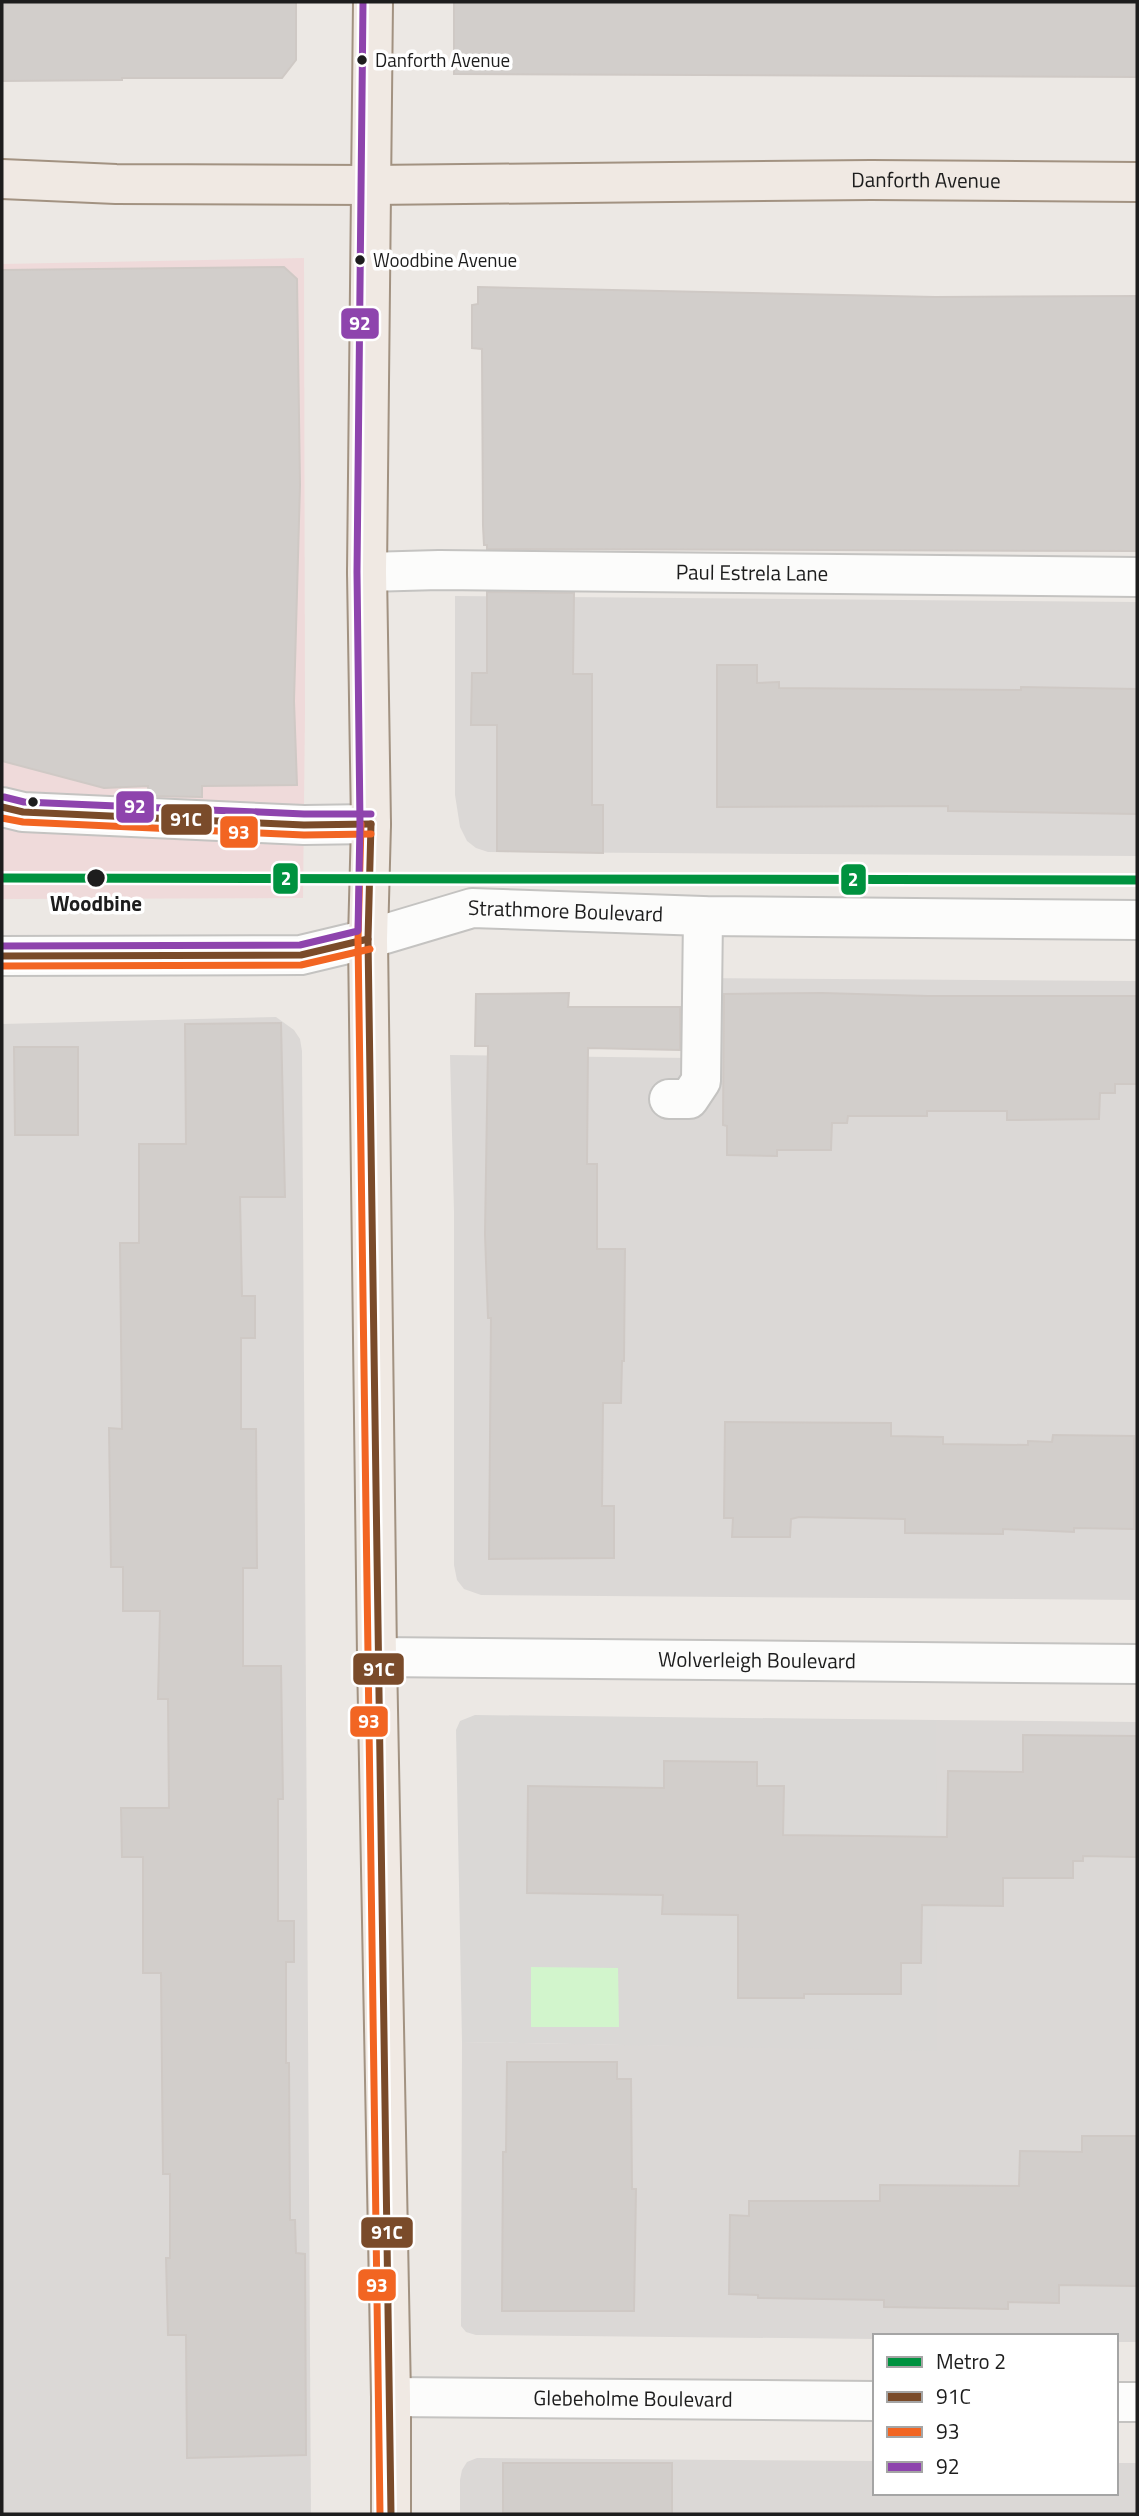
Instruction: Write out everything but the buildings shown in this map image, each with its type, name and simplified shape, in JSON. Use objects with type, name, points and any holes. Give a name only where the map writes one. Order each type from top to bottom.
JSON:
[{"type":"main road","points":[[373,2],[367,572],[371,824],[368,939],[391,2514]]},
{"type":"main road","name":"Danforth Avenue","points":[[2,179],[116,184],[372,185],[871,180],[1137,183]]},
{"type":"street","name":"Paul Estrela Lane","points":[[367,572],[453,570],[1137,577]]},
{"type":"street","points":[[2,807],[23,812],[304,825],[371,824]]},
{"type":"street","name":"Strathmore Boulevard","points":[[2,956],[301,955],[368,939],[472,908],[702,916],[1137,920]]},
{"type":"street","points":[[669,1099],[689,1099],[701,1081],[702,916]]},
{"type":"street","name":"Wolverleigh Boulevard","points":[[377,1657],[1137,1664]]},
{"type":"street","name":"Glebeholme Boulevard","points":[[391,2397],[873,2400]]},
{"type":"street","points":[[1118,2402],[1137,2402]]},
{"type":"shaded area","points":[[304,258],[303,898],[2,899],[2,264]]},
{"type":"shaded area","points":[[455,596],[1137,602],[1137,856],[488,852],[476,848],[467,841],[460,827],[455,795]]},
{"type":"shaded area","points":[[692,978],[1137,981],[1137,1600],[481,1595],[464,1589],[457,1580],[454,1565],[454,1212],[450,1055],[690,1058]]},
{"type":"shaded area","points":[[276,1017],[294,1030],[300,1039],[302,1051],[311,2514],[2,2514],[2,1024]]},
{"type":"shaded area","points":[[475,1715],[936,1720],[937,2051],[462,2042],[456,1730],[460,1721]]},
{"type":"shaded area","points":[[936,1720],[1137,1722],[1137,2342],[1118,2342],[1118,2334],[873,2334],[873,2339],[476,2335],[466,2332],[461,2326],[462,2042],[936,2050]]},
{"type":"shaded area","points":[[477,2458],[873,2461],[873,2495],[1118,2495],[1118,2463],[1137,2463],[1137,2514],[460,2514],[460,2480],[467,2462]]},
{"type":"green space","points":[[531,1967],[618,1968],[619,2027],[531,2027]]},
{"type":"metro line","name":"2","points":[[2,878],[1137,880]]},
{"type":"transit line","name":"92","points":[[2,946],[300,945],[358,931],[360,824],[357,572],[363,2]]},
{"type":"transit line","name":"92","points":[[4,797],[24,802],[304,814],[371,814]]},
{"type":"transit line","name":"91C","points":[[2,807],[23,812],[304,825],[371,824]]},
{"type":"transit line","name":"93","points":[[2,818],[23,822],[304,835],[371,834]]},
{"type":"transit line","name":"93","points":[[361,824],[358,939],[380,2514]]},
{"type":"transit line","name":"91C","points":[[371,824],[368,939],[391,2514]]},
{"type":"transit line","name":"91C","points":[[2,956],[301,955],[368,939]]},
{"type":"transit line","name":"93","points":[[2,966],[301,965],[370,949]]},
{"type":"place","name":"Danforth Avenue","points":[[362,60]]},
{"type":"place","name":"Woodbine Avenue","points":[[360,260]]},
{"type":"place","name":"Woodbine","points":[[96,878]]}]
